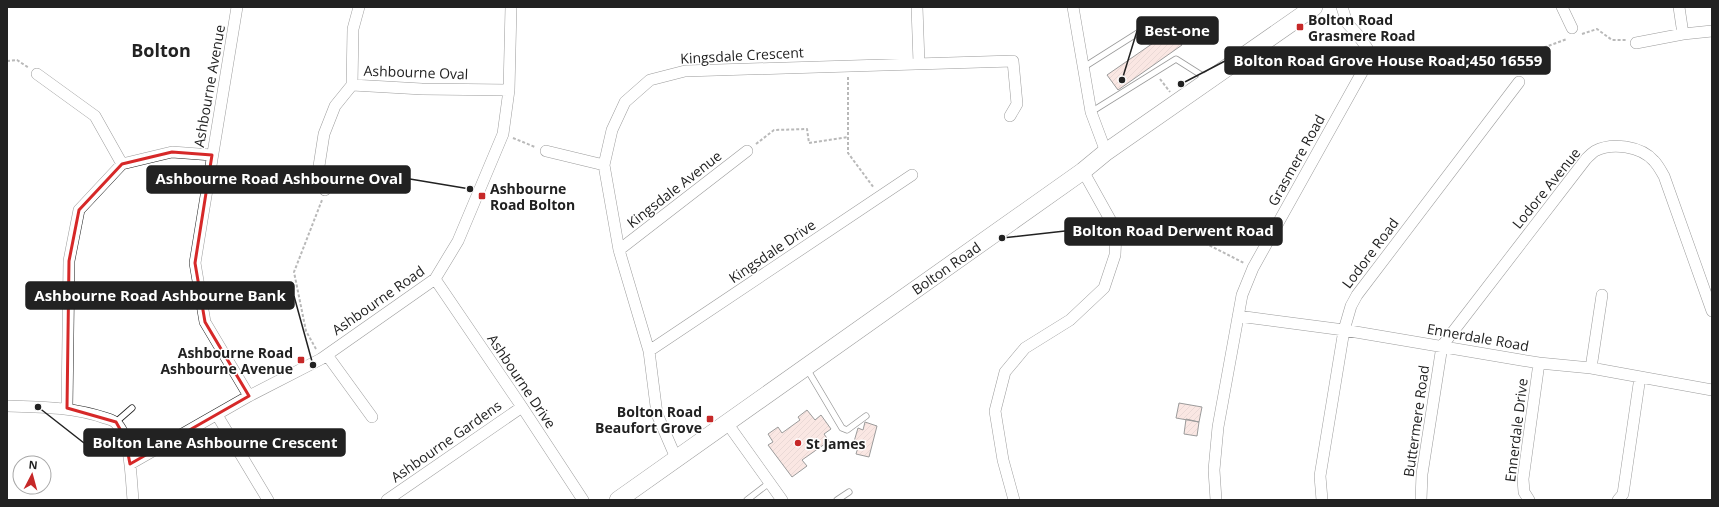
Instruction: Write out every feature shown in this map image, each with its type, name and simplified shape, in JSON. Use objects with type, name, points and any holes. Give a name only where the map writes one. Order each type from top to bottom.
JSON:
[{"type":"main road","name":"Bolton Road","points":[[618,500],[1083,171],[1106,152],[1314,7]]},
{"type":"street","name":"Ashbourne Avenue","points":[[237,7],[195,263],[205,322],[249,396]]},
{"type":"street","name":"Ashbourne Oval","points":[[359,7],[354,29],[352,85],[509,90]]},
{"type":"street","name":"Ashbourne Road","points":[[130,464],[249,396],[324,357],[435,279],[458,241],[503,134],[509,90],[511,7]]},
{"type":"street","points":[[917,7],[919,64]]},
{"type":"street","points":[[1073,7],[1091,112],[1106,152]]},
{"type":"street","name":"Grasmere Road","points":[[1216,500],[1214,470],[1218,427],[1242,295],[1253,268],[1365,67],[1367,48],[1347,23],[1342,7]]},
{"type":"street","points":[[1562,7],[1572,34]]},
{"type":"street","points":[[1679,7],[1683,34]]},
{"type":"street","points":[[1636,43],[1683,34],[1712,31]]},
{"type":"street","name":"Kingsdale Crescent","points":[[676,458],[657,414],[649,351],[619,250],[604,165],[612,130],[625,102],[650,80],[684,71],[1014,61],[1017,104],[1010,116]]},
{"type":"street","points":[[37,74],[95,116],[122,164]]},
{"type":"street","name":"Lodore Road","points":[[1322,500],[1320,476],[1344,330],[1351,306],[1357,295],[1519,82]]},
{"type":"street","points":[[326,190],[319,166],[324,134],[335,106],[352,85]]},
{"type":"street","name":"Lodore Avenue","points":[[1442,346],[1586,159],[1596,151],[1610,147],[1625,147],[1640,151],[1654,160],[1664,176],[1712,311]]},
{"type":"street","points":[[546,151],[604,165]]},
{"type":"street","name":"Kingsdale Avenue","points":[[619,250],[747,151]]},
{"type":"street","points":[[67,408],[69,262],[79,210],[122,164],[172,152],[212,155]]},
{"type":"street","points":[[1014,500],[1003,460],[995,411],[1005,372],[1025,348],[1070,320],[1104,288],[1115,255],[1116,232],[1112,222],[1083,171]]},
{"type":"street","name":"Kingsdale Drive","points":[[649,351],[912,175]]},
{"type":"street","name":"Ashbourne Drive","points":[[435,279],[583,500]]},
{"type":"street","points":[[1591,368],[1602,294]]},
{"type":"street","name":"Ennerdale Road","points":[[1238,316],[1344,330],[1539,363],[1591,368],[1712,390]]},
{"type":"street","name":"Buttermere Road","points":[[1421,500],[1422,474],[1442,346]]},
{"type":"street","points":[[324,357],[372,417]]},
{"type":"street","name":"Ennerdale Drive","points":[[1529,500],[1524,492],[1523,479],[1539,363]]},
{"type":"street","points":[[1618,500],[1624,494],[1640,377]]},
{"type":"street","points":[[7,406],[67,408],[94,414],[116,422],[125,438],[130,464],[133,500]]},
{"type":"street","name":"Ashbourne Gardens","points":[[387,500],[522,407]]},
{"type":"street","points":[[217,415],[268,500]]},
{"type":"street","points":[[727,423],[782,500]]},
{"type":"lane","points":[[1084,67],[1144,29]]},
{"type":"lane","points":[[1091,112],[1176,59],[1210,80]]},
{"type":"lane","points":[[806,367],[842,428],[848,430],[866,416]]},
{"type":"lane","points":[[116,422],[132,408]]},
{"type":"lane","points":[[747,500],[769,483]]},
{"type":"lane","points":[[837,500],[849,492]]},
{"type":"path","points":[[1519,82],[1529,53],[1572,34],[1597,29],[1612,40],[1633,39],[1636,43]]},
{"type":"path","points":[[7,61],[17,60],[37,74]]},
{"type":"path","points":[[848,66],[848,153],[881,197]]},
{"type":"path","points":[[1155,72],[1178,102]]},
{"type":"path","points":[[747,151],[774,130],[807,129],[809,143],[848,137]]},
{"type":"path","points":[[503,134],[546,151]]},
{"type":"path","points":[[324,357],[306,331],[294,272],[326,190]]},
{"type":"path","points":[[1116,232],[1189,235],[1253,268]]},
{"type":"highlighted area","points":[[172,152],[212,155],[195,263],[205,322],[249,396],[130,464],[125,438],[116,422],[67,408],[69,261],[79,210],[122,164]]},
{"type":"building","points":[[1172,30],[1182,45],[1118,90],[1107,75]]},
{"type":"building","points":[[1179,403],[1202,407],[1199,422],[1176,418]]},
{"type":"building","name":"St James","points":[[807,410],[815,420],[821,415],[831,429],[824,434],[829,441],[802,460],[807,466],[792,477],[768,445],[773,442],[768,434],[778,427],[782,433],[800,420],[798,417]]},
{"type":"building","points":[[1186,419],[1199,422],[1197,436],[1184,434]]},
{"type":"building","points":[[865,422],[877,426],[869,457],[856,454],[858,447],[853,445],[858,428],[863,430]]},
{"type":"place","name":"Bolton Road Grasmere Road","points":[[1300,27]]},
{"type":"place","name":"Best-one","points":[[1122,80]]},
{"type":"place","name":"Bolton Road Grove House Road;450 16559","points":[[1181,84]]},
{"type":"place","name":"Ashbourne Road Ashbourne Oval","points":[[470,189]]},
{"type":"place","name":"Ashbourne Road Bolton","points":[[482,196]]},
{"type":"place","name":"Bolton Road Derwent Road","points":[[1002,238]]},
{"type":"place","name":"Ashbourne Road Ashbourne Avenue","points":[[301,360]]},
{"type":"place","name":"Ashbourne Road Ashbourne Bank","points":[[313,365]]},
{"type":"place","name":"Bolton Lane Ashbourne Crescent","points":[[38,407]]},
{"type":"place","name":"Bolton Road Beaufort Grove","points":[[710,419]]},
{"type":"place","name":"St James","points":[[798,443]]},
{"type":"district","name":"Bolton","points":[[161,50]]}]
